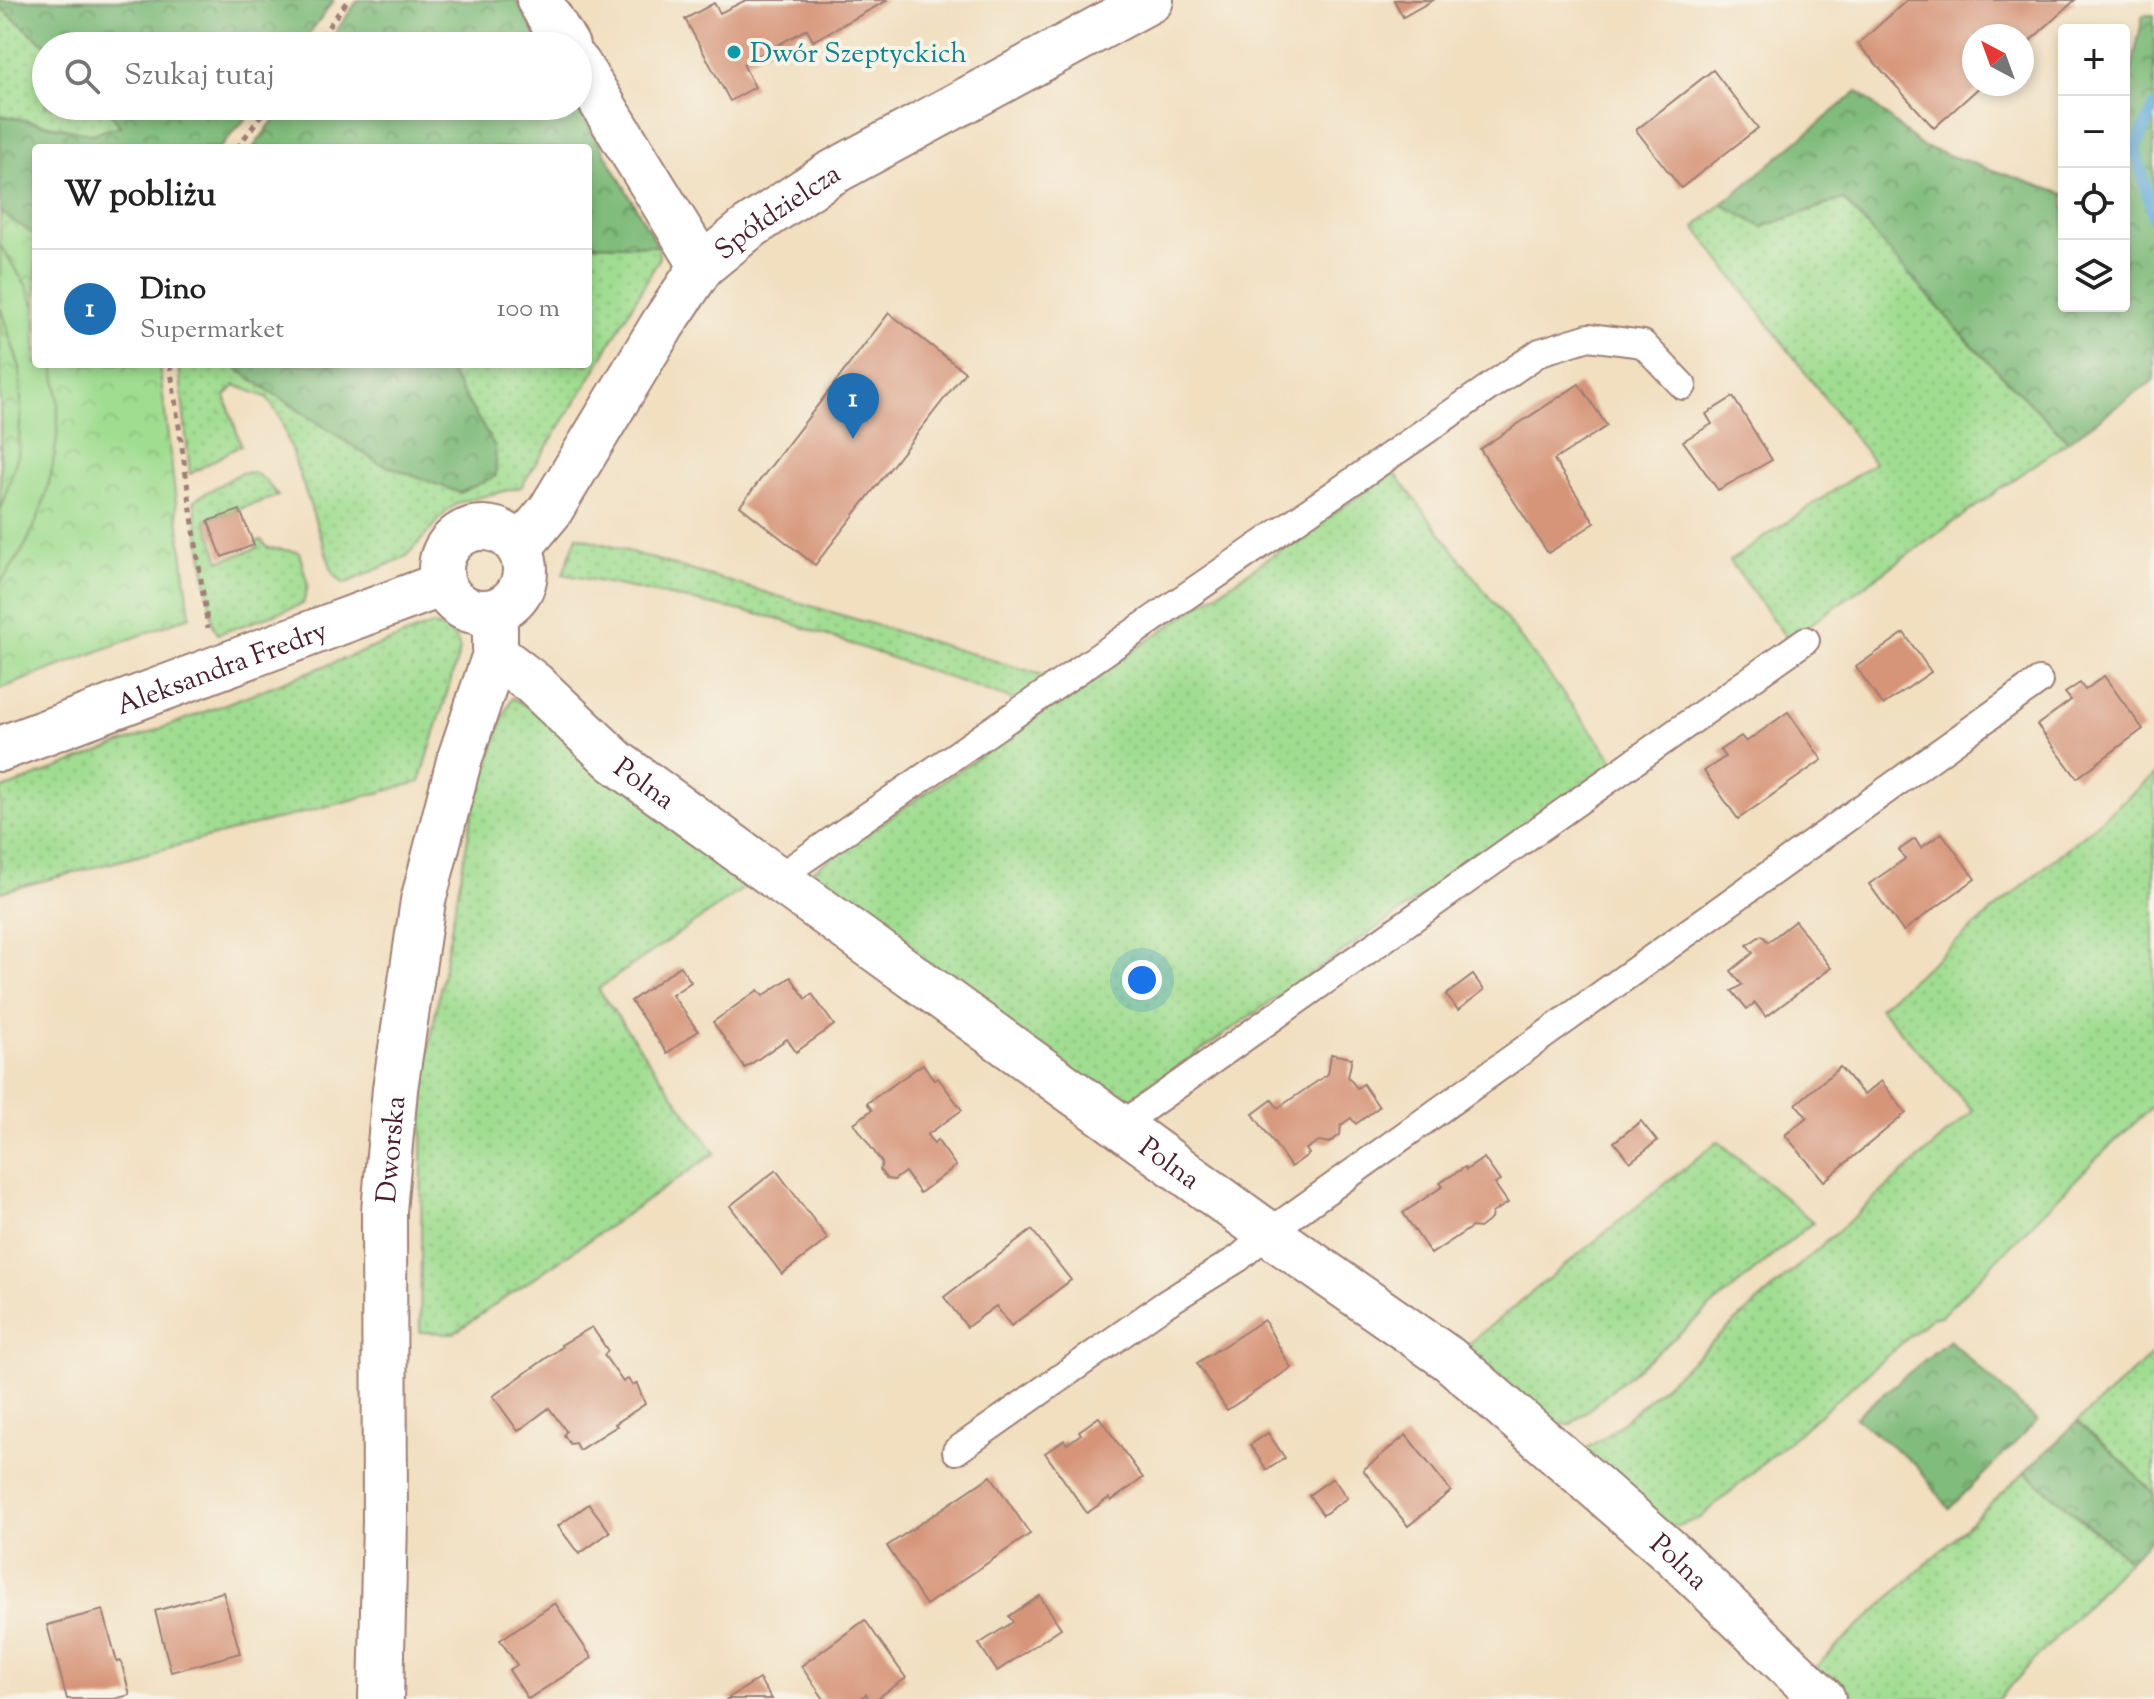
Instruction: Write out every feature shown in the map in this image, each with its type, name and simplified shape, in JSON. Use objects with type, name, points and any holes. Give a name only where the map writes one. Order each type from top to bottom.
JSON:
[{"type":"street","points":[[539,0],[558,32]]},
{"type":"street","name":"Spółdzielcza","points":[[519,548],[550,511],[663,324],[702,266],[747,229],[828,175],[1151,0]]},
{"type":"street","points":[[592,87],[702,266]]},
{"type":"street","points":[[476,528],[502,531],[519,548],[526,566],[525,581],[519,594],[508,605],[495,611],[481,613],[466,609],[453,601],[443,584],[440,564],[444,551],[463,533],[476,528]]},
{"type":"street","name":"Aleksandra Fredry","points":[[0,749],[443,584]]},
{"type":"street","name":"Dworska","points":[[381,1699],[385,1520],[384,1211],[395,1089],[423,901],[459,761],[495,654],[495,611]]},
{"type":"street","name":"Polna","points":[[495,654],[534,684],[615,761],[1268,1233],[1449,1359],[1673,1554],[1823,1699]]},
{"type":"lane","points":[[776,879],[1540,352],[1589,337],[1643,344],[1683,386]]},
{"type":"lane","points":[[1120,1126],[1806,640]]},
{"type":"lane","points":[[956,1451],[1165,1304],[1239,1258],[1268,1233],[2039,681]]},
{"type":"path","points":[[324,32],[348,0]]},
{"type":"path","points":[[240,144],[258,120]]},
{"type":"path","points":[[171,368],[211,642]]},
{"type":"green space","points":[[0,0],[334,0],[310,32],[32,34],[0,7]]},
{"type":"green space","points":[[358,0],[516,0],[535,32],[336,32]]},
{"type":"green space","points":[[0,7],[32,34],[32,120],[116,120],[120,126],[92,134],[0,115]]},
{"type":"green space","points":[[2143,15],[2154,15],[2154,380],[2068,441],[1969,342],[1843,199],[1762,227],[1722,204],[1858,91],[1921,146],[2058,192],[2058,312],[2130,312],[2130,79]]},
{"type":"green space","points":[[0,115],[92,134],[120,126],[116,120],[245,120],[224,144],[32,144],[32,233],[0,212]]},
{"type":"green space","points":[[274,120],[586,120],[658,246],[592,244],[592,144],[256,144]]},
{"type":"green space","points":[[1843,199],[1969,342],[2068,441],[1788,640],[1730,561],[1874,463],[1695,227],[1722,204],[1762,227]]},
{"type":"green space","points":[[0,212],[32,233],[32,368],[159,368],[190,616],[0,689]]},
{"type":"green space","points":[[592,244],[658,246],[659,259],[587,384],[521,487],[460,502],[447,511],[407,556],[344,584],[333,573],[280,417],[266,397],[235,385],[225,396],[241,445],[190,474],[179,368],[238,368],[241,372],[496,476],[495,447],[448,369],[592,368]]},
{"type":"green space","points":[[0,245],[32,299],[32,368],[54,368],[58,408],[55,455],[44,501],[27,542],[0,584],[0,511],[18,455],[21,409],[20,368],[0,307]]},
{"type":"green space","points":[[238,368],[448,368],[495,447],[496,476],[460,493],[377,462]]},
{"type":"green space","points":[[253,472],[265,480],[278,496],[206,520],[220,561],[257,548],[256,542],[261,540],[268,548],[299,552],[308,585],[303,604],[218,634],[213,625],[194,500],[240,473]]},
{"type":"green space","points":[[1394,472],[1615,762],[1133,1098],[1101,1095],[803,877]]},
{"type":"green space","points":[[577,536],[1049,677],[1016,701],[776,618],[563,574]]},
{"type":"green space","points":[[432,625],[450,633],[460,650],[420,782],[0,892],[0,790]]},
{"type":"green space","points":[[512,698],[532,709],[753,882],[598,989],[715,1153],[454,1333],[420,1332],[423,1081],[472,815]]},
{"type":"green space","points":[[2154,775],[2154,1105],[2095,1160],[1941,1316],[1932,1317],[1700,1518],[1678,1526],[1656,1525],[1579,1453],[1608,1435],[1973,1111],[1879,1007]]},
{"type":"green space","points":[[1718,1141],[1813,1222],[1570,1425],[1545,1424],[1462,1349]]},
{"type":"green space","points":[[1949,1340],[2037,1421],[1949,1509],[1919,1468],[1855,1417]]},
{"type":"green space","points":[[2154,1353],[2154,1494],[2077,1422]]},
{"type":"green space","points":[[2077,1422],[2154,1494],[2154,1536],[2129,1560],[2025,1472]]},
{"type":"green space","points":[[2025,1472],[2129,1560],[1998,1699],[1843,1699],[1813,1669]]},
{"type":"building","name":"Dwór Szeptyckich","points":[[746,0],[888,0],[813,41],[807,29],[743,64],[755,87],[730,101],[685,19],[714,3],[720,13]]},
{"type":"building","points":[[1394,0],[1433,0],[1403,17]]},
{"type":"building","points":[[1907,0],[2075,0],[2034,37],[2034,24],[1962,24],[1962,96],[1970,96],[1934,128],[1858,44]]},
{"type":"building","points":[[1713,70],[1758,128],[1681,188],[1636,130]]},
{"type":"building","points":[[889,313],[965,372],[815,565],[740,506]]},
{"type":"building","points":[[1579,384],[1607,426],[1554,460],[1595,523],[1548,553],[1480,449]]},
{"type":"building","points":[[1733,397],[1772,460],[1718,490],[1683,441],[1712,424],[1706,414]]},
{"type":"building","points":[[240,510],[254,545],[222,557],[208,521]]},
{"type":"building","points":[[1904,633],[1931,672],[1883,705],[1856,667]]},
{"type":"building","points":[[2104,676],[2143,729],[2077,778],[2037,725],[2071,700],[2065,693],[2080,683],[2085,690]]},
{"type":"building","points":[[1788,712],[1822,760],[1738,819],[1704,771],[1725,757],[1720,750],[1741,736],[1746,742]]},
{"type":"building","points":[[1942,833],[1975,879],[1903,931],[1869,884],[1905,859],[1899,850],[1915,839],[1921,848]]},
{"type":"building","points":[[1795,921],[1831,968],[1766,1017],[1755,1003],[1747,1009],[1732,991],[1742,985],[1731,971],[1753,953],[1747,945],[1762,935],[1768,942]]},
{"type":"building","points":[[680,966],[691,982],[672,995],[698,1031],[667,1053],[631,1001]]},
{"type":"building","points":[[1473,975],[1484,990],[1458,1010],[1446,995]]},
{"type":"building","points":[[791,977],[806,999],[812,994],[834,1025],[796,1052],[787,1039],[745,1068],[713,1022],[758,990],[763,996]]},
{"type":"building","points":[[1331,1054],[1352,1058],[1348,1077],[1357,1088],[1363,1084],[1379,1107],[1356,1124],[1351,1118],[1341,1125],[1340,1135],[1329,1143],[1319,1141],[1306,1149],[1309,1154],[1291,1167],[1253,1114],[1272,1100],[1278,1108],[1328,1074]]},
{"type":"building","points":[[923,1064],[962,1110],[927,1135],[934,1144],[937,1140],[956,1166],[920,1193],[905,1172],[894,1180],[887,1179],[880,1170],[882,1163],[854,1123],[872,1110],[867,1103]]},
{"type":"building","points":[[1840,1067],[1864,1095],[1881,1081],[1906,1113],[1824,1181],[1785,1135],[1807,1117],[1796,1104]]},
{"type":"building","points":[[1641,1121],[1657,1141],[1630,1162],[1614,1142]]},
{"type":"building","points":[[1484,1158],[1500,1181],[1495,1184],[1508,1203],[1492,1213],[1491,1219],[1479,1228],[1472,1227],[1431,1254],[1403,1213],[1443,1186],[1440,1183]]},
{"type":"building","points":[[776,1170],[828,1239],[782,1274],[730,1206]]},
{"type":"building","points":[[1032,1230],[1071,1280],[1011,1326],[996,1306],[967,1327],[944,1297]]},
{"type":"building","points":[[1264,1320],[1291,1368],[1227,1410],[1197,1363]]},
{"type":"building","points":[[592,1327],[608,1351],[604,1355],[623,1382],[628,1379],[632,1385],[637,1384],[645,1404],[579,1450],[575,1443],[570,1444],[564,1435],[566,1431],[549,1408],[518,1431],[493,1396],[561,1345]]},
{"type":"building","points":[[1099,1417],[1143,1478],[1111,1501],[1109,1498],[1087,1513],[1045,1453],[1064,1440],[1067,1444]]},
{"type":"building","points":[[1268,1433],[1285,1458],[1267,1470],[1250,1445]]},
{"type":"building","points":[[1406,1435],[1451,1491],[1408,1526],[1363,1470]]},
{"type":"building","points":[[991,1476],[1030,1534],[926,1605],[887,1546]]},
{"type":"building","points":[[1333,1478],[1347,1498],[1323,1515],[1309,1495]]},
{"type":"building","points":[[589,1504],[610,1532],[579,1554],[558,1526]]},
{"type":"building","points":[[223,1592],[240,1653],[171,1672],[155,1611]]},
{"type":"building","points":[[1040,1596],[1061,1628],[997,1671],[979,1644],[1013,1622],[1009,1616]]},
{"type":"building","points":[[555,1603],[592,1658],[528,1699],[509,1670],[517,1665],[500,1640]]},
{"type":"building","points":[[103,1610],[130,1695],[114,1699],[67,1699],[47,1625]]},
{"type":"building","points":[[865,1620],[906,1678],[876,1699],[869,1699],[866,1694],[860,1699],[824,1699],[801,1666]]},
{"type":"building","points":[[759,1679],[772,1699],[727,1699]]},
{"type":"waterway","points":[[2154,107],[2135,149],[2154,218]]},
{"type":"place","name":"Dwór Szeptyckich","points":[[734,52]]},
{"type":"place","name":"Dino","points":[[853,439]]}]
